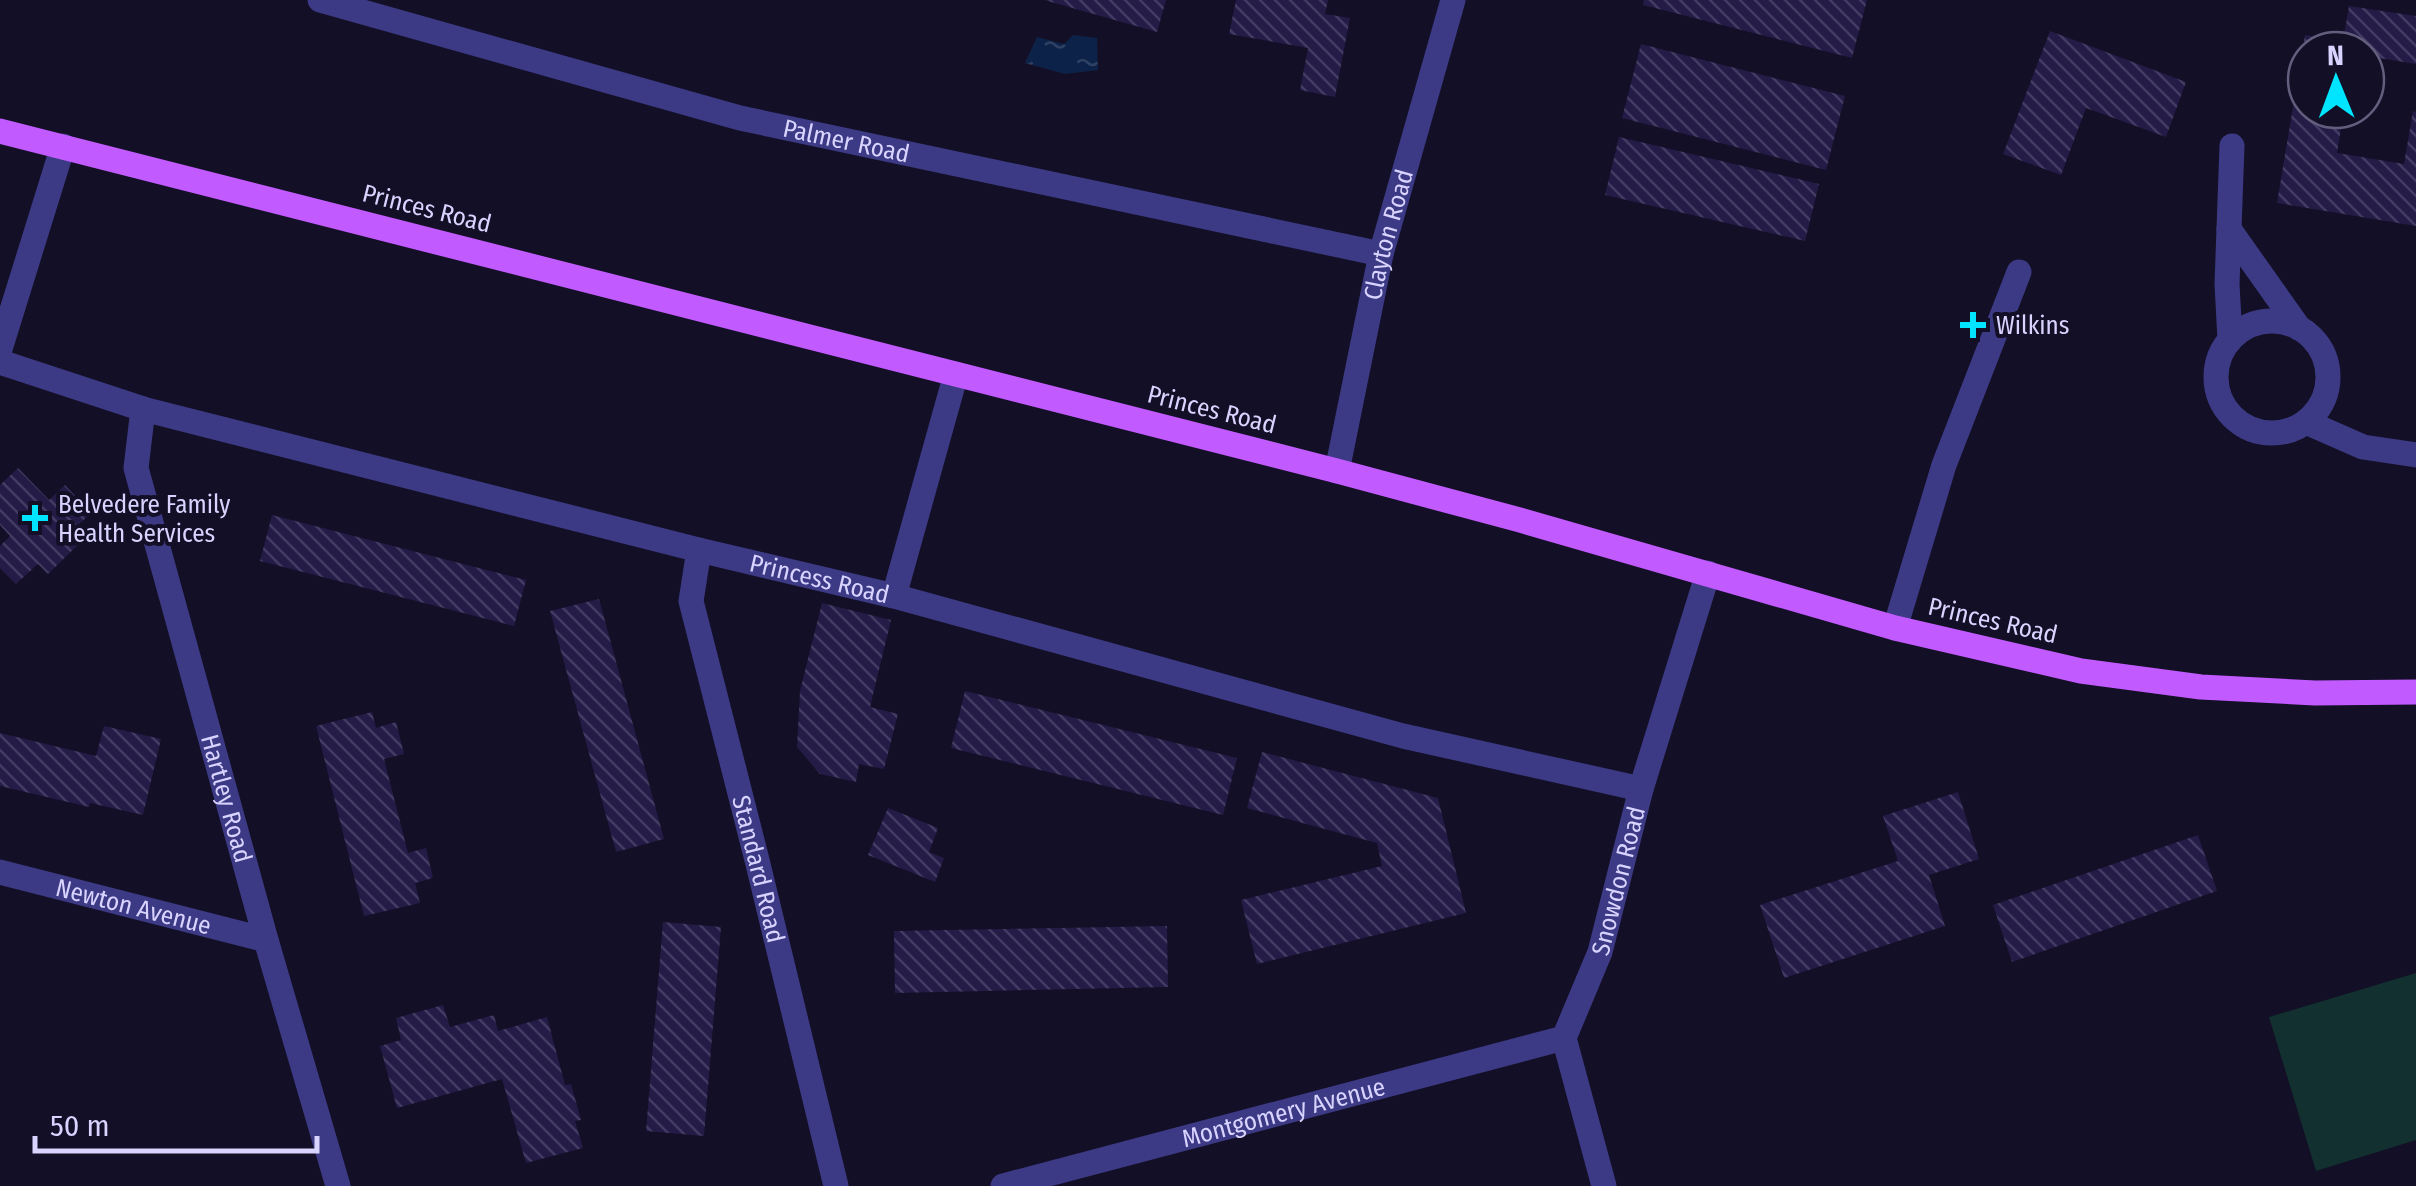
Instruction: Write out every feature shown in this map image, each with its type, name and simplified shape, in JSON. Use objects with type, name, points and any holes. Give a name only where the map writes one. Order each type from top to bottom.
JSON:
[{"type":"main road","name":"Princes Road","points":[[0,130],[1337,472],[1895,628],[2081,671],[2184,684],[2315,693],[2416,692]]},
{"type":"street","name":"Palmer Road","points":[[320,0],[740,118],[1382,254]]},
{"type":"street","name":"Clayton Road","points":[[1337,472],[1382,254],[1453,0]]},
{"type":"street","points":[[0,349],[63,146]]},
{"type":"street","points":[[2230,340],[2232,146]]},
{"type":"street","points":[[2229,229],[2299,328],[2324,355],[2328,373],[2319,409],[2306,422],[2272,433],[2237,422],[2225,408],[2215,374],[2230,340],[2245,328],[2262,322],[2281,322],[2299,328]]},
{"type":"street","points":[[1895,628],[1944,465],[2019,272]]},
{"type":"street","name":"Princess Road","points":[[0,362],[143,409],[894,596],[1403,736],[1641,789]]},
{"type":"street","points":[[894,596],[956,374]]},
{"type":"street","name":"Hartley Road","points":[[143,409],[136,468],[338,1186]]},
{"type":"street","points":[[2306,422],[2363,447],[2416,455]]},
{"type":"street","name":"Standard Road","points":[[699,550],[691,601],[836,1186]]},
{"type":"street","name":"Snowdon Road","points":[[1564,1038],[1600,952],[1641,789],[1708,573]]},
{"type":"street","name":"Newton Avenue","points":[[0,872],[266,940]]},
{"type":"street","points":[[1564,1038],[1604,1186]]},
{"type":"street","name":"Montgomery Avenue","points":[[1003,1186],[1564,1038]]},
{"type":"green space","points":[[2416,973],[2416,1140],[2316,1171],[2269,1017]]},
{"type":"water","points":[[1073,35],[1097,38],[1098,70],[1065,74],[1025,63],[1037,37],[1064,44]]},
{"type":"building","points":[[1044,0],[1166,0],[1157,32]]},
{"type":"building","points":[[1236,0],[1328,0],[1325,14],[1350,18],[1335,97],[1300,90],[1308,48],[1229,34]]},
{"type":"building","points":[[1644,0],[1867,0],[1852,58],[1643,5]]},
{"type":"building","points":[[2349,6],[2416,16],[2416,64],[2386,59],[2386,30],[2345,30]]},
{"type":"building","points":[[2050,31],[2186,82],[2166,137],[2086,108],[2061,175],[2003,154]]},
{"type":"building","points":[[1641,44],[1845,96],[1826,170],[1622,118]]},
{"type":"building","points":[[2413,111],[2416,112],[2416,226],[2277,203],[2289,130],[2341,130],[2337,153],[2404,164]]},
{"type":"building","points":[[1619,137],[1819,184],[1805,241],[1605,195]]},
{"type":"building","points":[[18,468],[49,500],[65,485],[91,513],[76,527],[86,537],[48,574],[38,564],[16,584],[0,568],[0,546],[10,536],[0,525],[0,485]]},
{"type":"building","points":[[272,515],[526,580],[514,626],[260,561]]},
{"type":"building","points":[[599,599],[664,839],[616,852],[550,611]]},
{"type":"building","points":[[822,603],[891,620],[870,707],[898,714],[884,769],[859,764],[856,782],[820,774],[797,747],[800,691]]},
{"type":"building","points":[[965,691],[1237,758],[1223,815],[951,748]]},
{"type":"building","points":[[372,712],[376,728],[396,722],[404,754],[384,759],[408,853],[426,848],[433,878],[415,883],[420,903],[364,916],[316,726]]},
{"type":"building","points":[[104,726],[161,739],[143,815],[0,786],[0,733],[96,756]]},
{"type":"building","points":[[1262,752],[1438,798],[1466,913],[1257,964],[1241,900],[1382,866],[1377,843],[1247,808]]},
{"type":"building","points":[[1958,792],[1979,859],[1929,875],[1945,926],[1784,978],[1760,905],[1898,861],[1883,816]]},
{"type":"building","points":[[888,808],[938,828],[929,852],[944,858],[935,882],[868,855]]},
{"type":"building","points":[[2198,835],[2217,891],[2012,962],[1993,905]]},
{"type":"building","points":[[663,922],[721,927],[704,1136],[646,1131]]},
{"type":"building","points":[[1167,926],[1168,987],[895,993],[894,931]]},
{"type":"building","points":[[443,1005],[450,1027],[494,1015],[498,1031],[547,1017],[565,1085],[571,1084],[581,1120],[575,1121],[583,1148],[526,1163],[502,1079],[397,1108],[380,1046],[401,1040],[396,1018]]},
{"type":"place","name":"Wilkins","points":[[1973,325]]},
{"type":"place","name":"Belvedere Family Health Services","points":[[35,518]]}]
